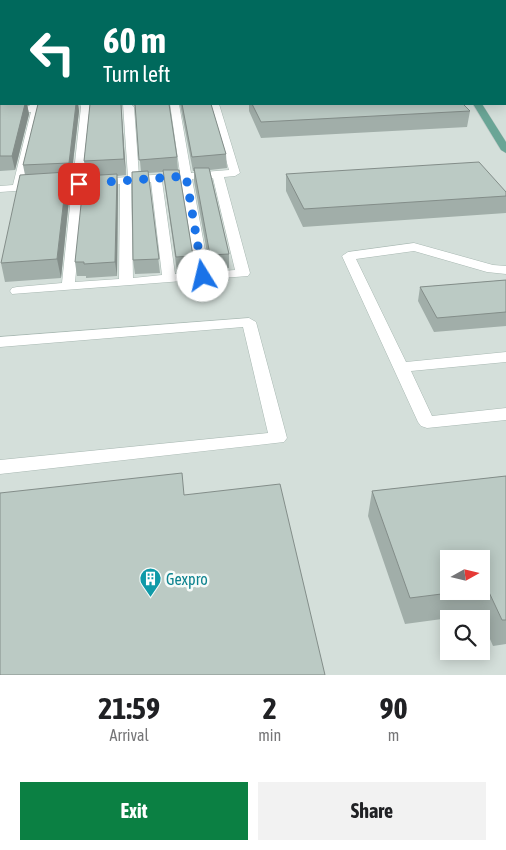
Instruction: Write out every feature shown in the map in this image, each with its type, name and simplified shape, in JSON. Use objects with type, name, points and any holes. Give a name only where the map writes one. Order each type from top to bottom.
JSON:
[{"type":"main road","points":[[478,105],[506,150]]},
{"type":"lane","points":[[0,111],[35,106],[82,105],[79,184],[68,287]]},
{"type":"lane","points":[[126,282],[130,107],[128,105]]},
{"type":"lane","points":[[174,105],[203,276]]},
{"type":"lane","points":[[0,189],[235,173],[215,105]]},
{"type":"lane","points":[[18,188],[35,106]]},
{"type":"lane","points":[[17,291],[243,273],[218,174]]},
{"type":"lane","points":[[156,178],[170,279]]},
{"type":"lane","points":[[506,270],[492,269],[414,247],[348,256],[427,422],[506,414]]},
{"type":"lane","points":[[0,342],[249,322],[278,438],[0,467]]},
{"type":"lane","points":[[402,367],[506,357]]},
{"type":"shaded area","points":[[0,105],[506,105],[506,675],[0,675]]},
{"type":"building","points":[[0,105],[25,105],[12,156],[0,156]]},
{"type":"building","points":[[38,105],[76,105],[69,163],[23,165]]},
{"type":"building","points":[[90,105],[121,105],[124,159],[84,161]]},
{"type":"building","points":[[135,105],[169,105],[177,157],[139,160]]},
{"type":"building","points":[[182,105],[211,105],[226,154],[192,157]]},
{"type":"building","points":[[252,105],[464,105],[470,111],[261,122]]},
{"type":"building","points":[[479,162],[506,192],[506,196],[304,209],[286,174]]},
{"type":"building","points":[[194,168],[209,168],[229,254],[210,255]]},
{"type":"building","points":[[163,170],[179,170],[193,256],[176,257]]},
{"type":"building","points":[[148,171],[159,259],[133,260],[132,172]]},
{"type":"building","points":[[67,172],[57,259],[1,263],[20,175]]},
{"type":"building","points":[[117,174],[115,262],[84,264],[84,262],[75,262],[84,176]]},
{"type":"building","points":[[506,280],[506,312],[437,318],[420,287]]},
{"type":"building","name":"Gexpro","points":[[182,473],[184,495],[280,484],[325,675],[0,675],[0,493]]},
{"type":"building","points":[[506,476],[506,620],[502,620],[490,594],[490,550],[440,550],[440,594],[410,598],[372,491]]},
{"type":"place","name":"Gexpro","points":[[150,598]]},
{"type":"route","points":[[79,184],[186,176],[203,276]]}]
